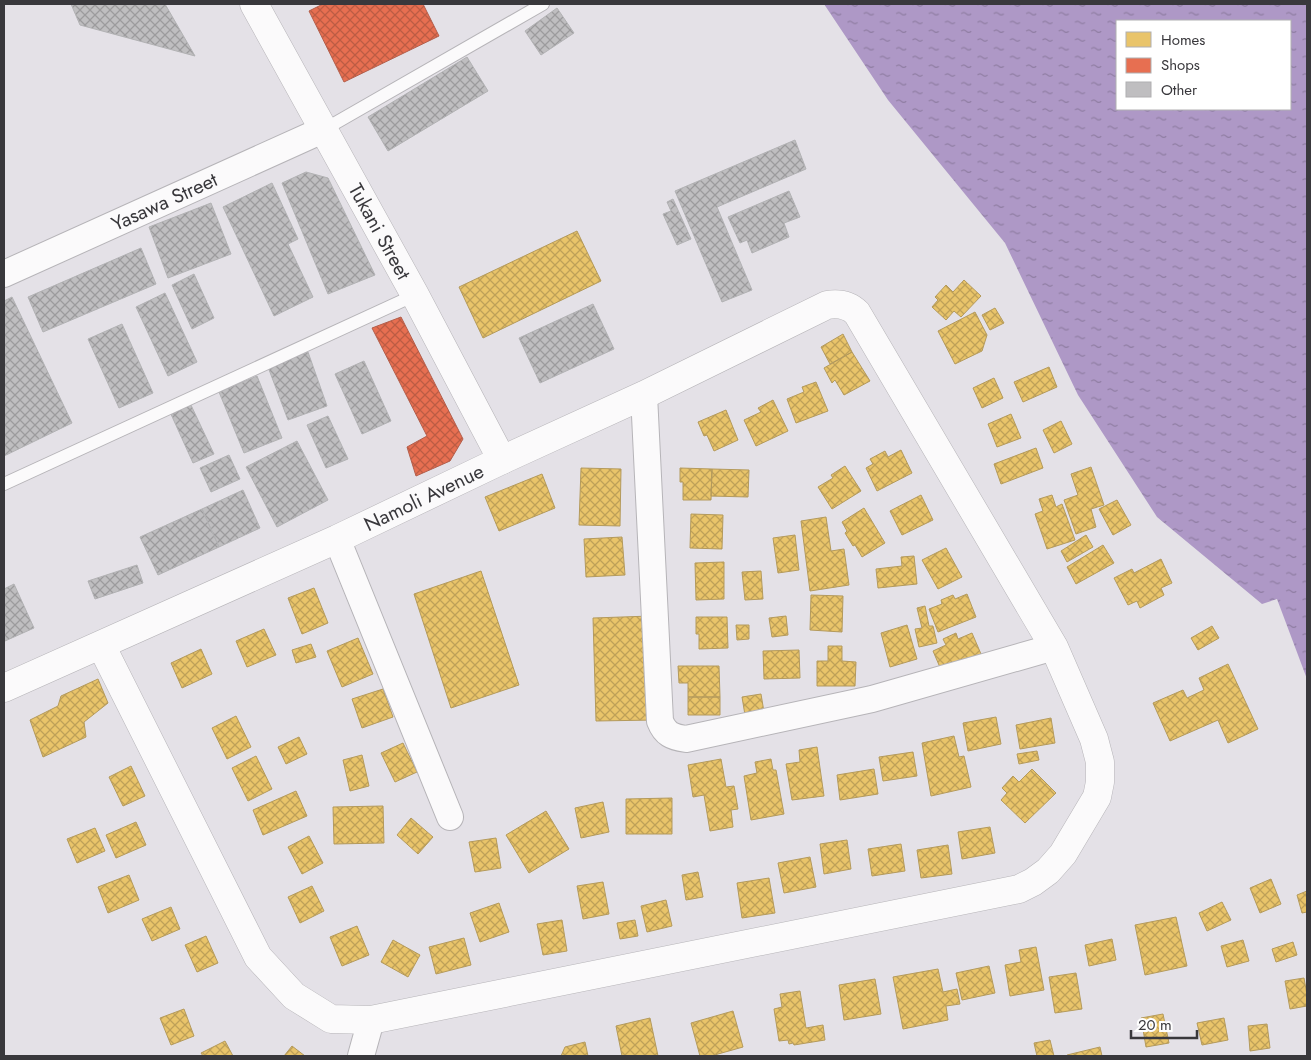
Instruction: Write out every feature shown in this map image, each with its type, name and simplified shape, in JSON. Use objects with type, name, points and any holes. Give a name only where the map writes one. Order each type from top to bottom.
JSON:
[{"type":"street","name":"Tukani Street","points":[[254,4],[415,294],[502,460]]},
{"type":"street","name":"Yasawa Street","points":[[4,274],[325,129]]},
{"type":"street","name":"Namoli Avenue","points":[[4,688],[337,539],[644,395],[827,305],[843,305],[852,308],[857,313],[1054,647]]},
{"type":"street","points":[[100,645],[258,957],[294,996],[331,1019],[371,1020],[1019,889],[1033,882],[1048,870],[1063,854],[1097,797],[1100,782],[1100,762],[1094,739],[1054,647],[872,699],[686,739],[674,737],[666,733],[660,721],[644,395]]},
{"type":"street","points":[[337,539],[450,817]]},
{"type":"street","points":[[361,1056],[371,1020]]},
{"type":"lane","points":[[325,129],[543,4]]},
{"type":"lane","points":[[4,484],[415,294]]},
{"type":"water","points":[[824,4],[1307,4],[1307,679],[1277,599],[1262,604],[1157,517],[1078,395],[1005,243],[888,100]]},
{"type":"building: Homes","points":[[577,231],[601,281],[483,338],[459,287]]},
{"type":"building: Homes","points":[[964,280],[981,296],[961,317],[954,311],[946,320],[932,307],[938,300],[935,297],[946,285],[953,292]]},
{"type":"building: Homes","points":[[995,308],[1004,323],[990,330],[982,315]]},
{"type":"building: Homes","points":[[975,312],[987,335],[982,351],[955,364],[938,331]]},
{"type":"building: Homes","points":[[843,334],[852,352],[830,364],[821,347]]},
{"type":"building: Homes","points":[[852,352],[870,381],[844,395],[835,380],[832,383],[824,368]]},
{"type":"building: Homes","points":[[1049,367],[1057,387],[1023,402],[1014,382]]},
{"type":"building: Homes","points":[[994,378],[1003,398],[982,408],[973,388]]},
{"type":"building: Homes","points":[[816,382],[828,411],[796,423],[787,399],[804,392],[802,387]]},
{"type":"building: Homes","points":[[773,400],[788,431],[756,446],[744,420],[761,412],[758,408]]},
{"type":"building: Homes","points":[[726,410],[738,440],[714,451],[707,435],[704,436],[698,422]]},
{"type":"building: Homes","points":[[1011,414],[1021,438],[997,447],[988,424]]},
{"type":"building: Homes","points":[[1061,421],[1072,444],[1054,453],[1043,430]]},
{"type":"building: Homes","points":[[1036,448],[1043,468],[1001,484],[994,464]]},
{"type":"building: Homes","points":[[901,450],[912,473],[877,491],[866,468],[873,464],[870,459],[885,451],[888,457]]},
{"type":"building: Homes","points":[[845,466],[861,491],[832,509],[818,487],[833,478],[831,475]]},
{"type":"building: Homes","points":[[1091,467],[1104,505],[1091,509],[1096,527],[1076,534],[1064,500],[1078,495],[1071,474]]},
{"type":"building: Homes","points":[[581,468],[621,469],[620,526],[579,525]]},
{"type":"building: Homes","points":[[680,468],[712,469],[711,500],[683,500],[683,482],[680,482]]},
{"type":"building: Homes","points":[[712,469],[749,470],[748,497],[711,496]]},
{"type":"building: Homes","points":[[542,474],[555,508],[499,531],[485,497]]},
{"type":"building: Homes","points":[[921,495],[933,520],[902,535],[890,511]]},
{"type":"building: Homes","points":[[1052,495],[1056,507],[1062,504],[1075,540],[1047,549],[1035,514],[1043,511],[1039,499]]},
{"type":"building: Homes","points":[[1117,500],[1131,525],[1113,535],[1099,509]]},
{"type":"building: Homes","points":[[864,508],[885,543],[862,557],[845,533],[847,531],[842,522]]},
{"type":"building: Homes","points":[[691,514],[723,515],[722,549],[690,548]]},
{"type":"building: Homes","points":[[826,517],[831,551],[844,549],[849,585],[810,591],[801,521]]},
{"type":"building: Homes","points":[[795,535],[799,570],[778,573],[773,538]]},
{"type":"building: Homes","points":[[1086,535],[1093,547],[1067,562],[1061,551]]},
{"type":"building: Homes","points":[[622,537],[625,575],[586,577],[584,539]]},
{"type":"building: Homes","points":[[1103,545],[1114,563],[1076,584],[1067,567]]},
{"type":"building: Homes","points":[[946,548],[962,577],[938,589],[922,560]]},
{"type":"building: Homes","points":[[914,556],[917,584],[878,588],[876,569],[902,566],[901,557]]},
{"type":"building: Homes","points":[[1161,559],[1172,583],[1161,588],[1164,595],[1140,608],[1137,601],[1128,605],[1114,578],[1132,569],[1134,573]]},
{"type":"building: Homes","points":[[724,562],[724,599],[696,600],[695,563]]},
{"type":"building: Homes","points":[[481,571],[519,685],[451,708],[414,594]]},
{"type":"building: Homes","points":[[761,571],[763,599],[745,600],[742,572]]},
{"type":"building: Homes","points":[[314,588],[328,623],[302,634],[288,598]]},
{"type":"building: Homes","points":[[967,594],[976,617],[938,632],[929,609],[942,604],[941,600],[953,595],[955,599]]},
{"type":"building: Homes","points":[[811,595],[843,596],[842,632],[810,630]]},
{"type":"building: Homes","points":[[925,606],[929,626],[933,626],[937,643],[919,647],[915,629],[922,628],[917,608]]},
{"type":"building: Homes","points":[[651,616],[654,720],[596,721],[593,618]]},
{"type":"building: Homes","points":[[786,616],[788,635],[772,637],[769,618]]},
{"type":"building: Homes","points":[[696,617],[727,617],[728,648],[699,649],[699,634],[696,634]]},
{"type":"building: Homes","points":[[736,625],[749,625],[749,639],[737,640]]},
{"type":"building: Homes","points":[[907,625],[917,659],[890,667],[881,633]]},
{"type":"building: Homes","points":[[1212,626],[1219,638],[1198,650],[1191,638]]},
{"type":"building: Homes","points":[[264,629],[276,655],[247,667],[236,641]]},
{"type":"building: Homes","points":[[956,633],[958,639],[972,633],[981,654],[942,672],[933,651],[946,645],[943,639]]},
{"type":"building: Homes","points":[[358,638],[373,674],[342,687],[327,651]]},
{"type":"building: Homes","points":[[311,644],[316,657],[296,663],[292,650]]},
{"type":"building: Homes","points":[[828,646],[842,646],[842,661],[856,662],[855,686],[817,686],[817,661],[828,661]]},
{"type":"building: Homes","points":[[201,649],[212,674],[182,688],[171,663]]},
{"type":"building: Homes","points":[[799,650],[800,678],[764,679],[763,651]]},
{"type":"building: Homes","points":[[1228,664],[1258,729],[1228,743],[1218,720],[1170,741],[1153,703],[1183,690],[1187,698],[1204,690],[1199,678]]},
{"type":"building: Homes","points":[[678,666],[719,666],[720,697],[688,697],[688,683],[679,683]]},
{"type":"building: Homes","points":[[98,679],[108,703],[84,722],[86,737],[43,757],[30,720],[58,706],[61,696]]},
{"type":"building: Homes","points":[[383,689],[393,717],[362,728],[352,699]]},
{"type":"building: Homes","points":[[761,694],[764,712],[745,715],[742,697]]},
{"type":"building: Homes","points":[[688,697],[720,697],[720,715],[688,715]]},
{"type":"building: Homes","points":[[236,716],[251,747],[227,759],[212,728]]},
{"type":"building: Homes","points":[[996,717],[1001,744],[968,751],[963,723]]},
{"type":"building: Homes","points":[[1051,718],[1055,743],[1020,749],[1016,725]]},
{"type":"building: Homes","points":[[954,736],[959,757],[964,756],[971,787],[931,796],[922,743]]},
{"type":"building: Homes","points":[[299,737],[307,754],[286,764],[278,747]]},
{"type":"building: Homes","points":[[403,743],[417,772],[395,782],[381,753]]},
{"type":"building: Homes","points":[[817,747],[824,796],[792,800],[786,764],[800,762],[799,750]]},
{"type":"building: Homes","points":[[1037,751],[1039,760],[1019,764],[1017,754]]},
{"type":"building: Homes","points":[[913,752],[917,776],[883,781],[879,757]]},
{"type":"building: Homes","points":[[362,755],[369,786],[350,791],[343,760]]},
{"type":"building: Homes","points":[[256,756],[272,789],[248,801],[232,768]]},
{"type":"building: Homes","points":[[721,759],[726,787],[734,786],[738,809],[731,810],[733,827],[710,831],[704,795],[693,797],[688,765]]},
{"type":"building: Homes","points":[[771,759],[773,770],[776,770],[784,814],[751,820],[744,776],[757,773],[755,762]]},
{"type":"building: Homes","points":[[131,766],[145,796],[123,806],[109,777]]},
{"type":"building: Homes","points":[[874,769],[878,794],[840,800],[837,775]]},
{"type":"building: Homes","points":[[1032,769],[1056,793],[1025,823],[1001,800],[1007,793],[1002,788],[1013,776],[1019,782]]},
{"type":"building: Homes","points":[[296,791],[307,816],[263,835],[253,810]]},
{"type":"building: Homes","points":[[672,798],[672,834],[626,834],[626,799]]},
{"type":"building: Homes","points":[[603,802],[609,832],[581,838],[575,808]]},
{"type":"building: Homes","points":[[383,806],[384,843],[334,844],[333,807]]},
{"type":"building: Homes","points":[[546,811],[569,849],[529,873],[506,835]]},
{"type":"building: Homes","points":[[411,818],[433,837],[418,854],[397,835]]},
{"type":"building: Homes","points":[[136,822],[146,845],[116,858],[106,835]]},
{"type":"building: Homes","points":[[990,827],[995,853],[962,859],[958,832]]},
{"type":"building: Homes","points":[[95,828],[105,851],[77,863],[67,839]]},
{"type":"building: Homes","points":[[309,836],[323,863],[302,874],[288,847]]},
{"type":"building: Homes","points":[[496,838],[501,868],[475,872],[469,842]]},
{"type":"building: Homes","points":[[847,840],[851,869],[824,874],[820,844]]},
{"type":"building: Homes","points":[[901,844],[905,871],[872,876],[868,849]]},
{"type":"building: Homes","points":[[948,845],[952,874],[921,878],[917,850]]},
{"type":"building: Homes","points":[[810,857],[816,887],[784,893],[778,863]]},
{"type":"building: Homes","points":[[698,872],[703,897],[686,900],[682,875]]},
{"type":"building: Homes","points":[[129,875],[139,900],[108,913],[98,887]]},
{"type":"building: Homes","points":[[769,878],[775,913],[742,918],[737,883]]},
{"type":"building: Homes","points":[[1271,879],[1281,904],[1260,913],[1250,888]]},
{"type":"building: Homes","points":[[603,882],[609,914],[583,919],[577,886]]},
{"type":"building: Homes","points":[[312,886],[324,911],[300,923],[288,897]]},
{"type":"building: Homes","points":[[1307,891],[1307,912],[1302,913],[1297,895]]},
{"type":"building: Homes","points":[[666,900],[672,926],[647,932],[641,906]]},
{"type":"building: Homes","points":[[1222,902],[1231,920],[1207,931],[1199,913]]},
{"type":"building: Homes","points":[[499,903],[509,932],[480,942],[470,913]]},
{"type":"building: Homes","points":[[171,907],[180,929],[152,941],[142,919]]},
{"type":"building: Homes","points":[[1176,917],[1187,966],[1145,975],[1135,925]]},
{"type":"building: Homes","points":[[562,920],[567,951],[543,955],[537,924]]},
{"type":"building: Homes","points":[[635,920],[638,936],[620,939],[617,923]]},
{"type":"building: Homes","points":[[357,926],[369,955],[342,966],[330,937]]},
{"type":"building: Homes","points":[[206,936],[218,963],[197,972],[185,945]]},
{"type":"building: Homes","points":[[464,938],[471,965],[436,974],[429,947]]},
{"type":"building: Homes","points":[[1112,939],[1116,960],[1089,966],[1085,945]]},
{"type":"building: Homes","points":[[393,940],[420,955],[408,977],[381,962]]},
{"type":"building: Homes","points":[[1243,940],[1249,961],[1227,967],[1221,946]]},
{"type":"building: Homes","points":[[1293,942],[1297,955],[1276,962],[1272,949]]},
{"type":"building: Homes","points":[[1036,947],[1044,990],[1010,996],[1005,965],[1021,962],[1019,950]]},
{"type":"building: Homes","points":[[989,966],[995,993],[962,1000],[956,973]]},
{"type":"building: Homes","points":[[938,969],[943,992],[957,989],[960,1004],[946,1006],[948,1020],[903,1029],[893,977]]},
{"type":"building: Homes","points":[[1076,973],[1082,1009],[1055,1013],[1049,977]]},
{"type":"building: Homes","points":[[1304,978],[1307,1006],[1290,1009],[1285,981]]},
{"type":"building: Homes","points":[[875,979],[881,1014],[844,1020],[839,985]]},
{"type":"building: Homes","points":[[800,991],[806,1028],[823,1025],[825,1040],[794,1045],[793,1043],[789,1044],[788,1040],[779,1041],[774,1009],[782,1007],[780,994]]},
{"type":"building: Homes","points":[[184,1009],[194,1036],[171,1045],[160,1018]]},
{"type":"building: Homes","points":[[733,1011],[743,1047],[711,1056],[700,1056],[691,1023]]},
{"type":"building: Homes","points":[[1163,1014],[1169,1043],[1146,1047],[1141,1018]]},
{"type":"building: Homes","points":[[650,1018],[658,1056],[622,1056],[616,1026]]},
{"type":"building: Homes","points":[[1224,1018],[1228,1040],[1202,1045],[1197,1023]]},
{"type":"building: Homes","points":[[1267,1024],[1270,1048],[1250,1051],[1248,1026]]},
{"type":"building: Homes","points":[[1050,1040],[1054,1056],[1037,1056],[1034,1043]]},
{"type":"building: Homes","points":[[225,1041],[233,1056],[203,1056],[201,1053]]},
{"type":"building: Homes","points":[[585,1042],[588,1056],[561,1056],[565,1047]]},
{"type":"building: Homes","points":[[292,1046],[305,1056],[284,1056]]},
{"type":"building: Homes","points":[[1100,1047],[1102,1056],[1067,1055]]},
{"type":"building: Shops","points":[[323,4],[423,4],[439,36],[344,82],[309,11]]},
{"type":"building: Shops","points":[[401,317],[463,439],[450,461],[416,476],[407,447],[427,436],[372,328]]},
{"type":"building: Other","points":[[71,4],[165,4],[195,56],[80,25]]},
{"type":"building: Other","points":[[557,8],[574,33],[541,55],[525,31]]},
{"type":"building: Other","points":[[467,57],[488,91],[388,151],[368,117]]},
{"type":"building: Other","points":[[795,140],[806,169],[717,207],[752,290],[722,302],[675,191]]},
{"type":"building: Other","points":[[306,172],[328,178],[375,275],[328,294],[282,183]]},
{"type":"building: Other","points":[[272,183],[298,239],[288,244],[313,297],[274,316],[223,207]]},
{"type":"building: Other","points":[[789,191],[800,217],[784,223],[789,237],[752,253],[747,240],[740,243],[728,217]]},
{"type":"building: Other","points":[[673,199],[691,239],[677,245],[663,214],[671,211],[667,202]]},
{"type":"building: Other","points":[[211,203],[231,254],[168,278],[149,227]]},
{"type":"building: Other","points":[[141,248],[156,284],[43,332],[28,297]]},
{"type":"building: Other","points":[[194,274],[214,318],[192,329],[172,285]]},
{"type":"building: Other","points":[[165,293],[197,362],[168,376],[136,307]]},
{"type":"building: Other","points":[[12,297],[72,423],[4,456],[4,301]]},
{"type":"building: Other","points":[[593,304],[614,349],[540,383],[519,338]]},
{"type":"building: Other","points":[[122,324],[153,393],[119,408],[88,339]]},
{"type":"building: Other","points":[[308,352],[327,406],[288,420],[268,367]]},
{"type":"building: Other","points":[[364,361],[391,421],[362,434],[335,374]]},
{"type":"building: Other","points":[[257,376],[282,438],[244,453],[219,392]]},
{"type":"building: Other","points":[[190,403],[214,454],[193,463],[170,412]]},
{"type":"building: Other","points":[[328,416],[348,459],[326,468],[307,425]]},
{"type":"building: Other","points":[[297,441],[328,500],[277,527],[246,467]]},
{"type":"building: Other","points":[[229,455],[240,479],[211,492],[200,468]]},
{"type":"building: Other","points":[[243,490],[260,528],[219,547],[202,509]]},
{"type":"building: Other","points":[[202,509],[219,547],[158,575],[140,537]]},
{"type":"building: Other","points":[[137,565],[143,583],[95,599],[88,581]]},
{"type":"building: Other","points":[[14,584],[34,628],[5,641],[4,589]]}]
